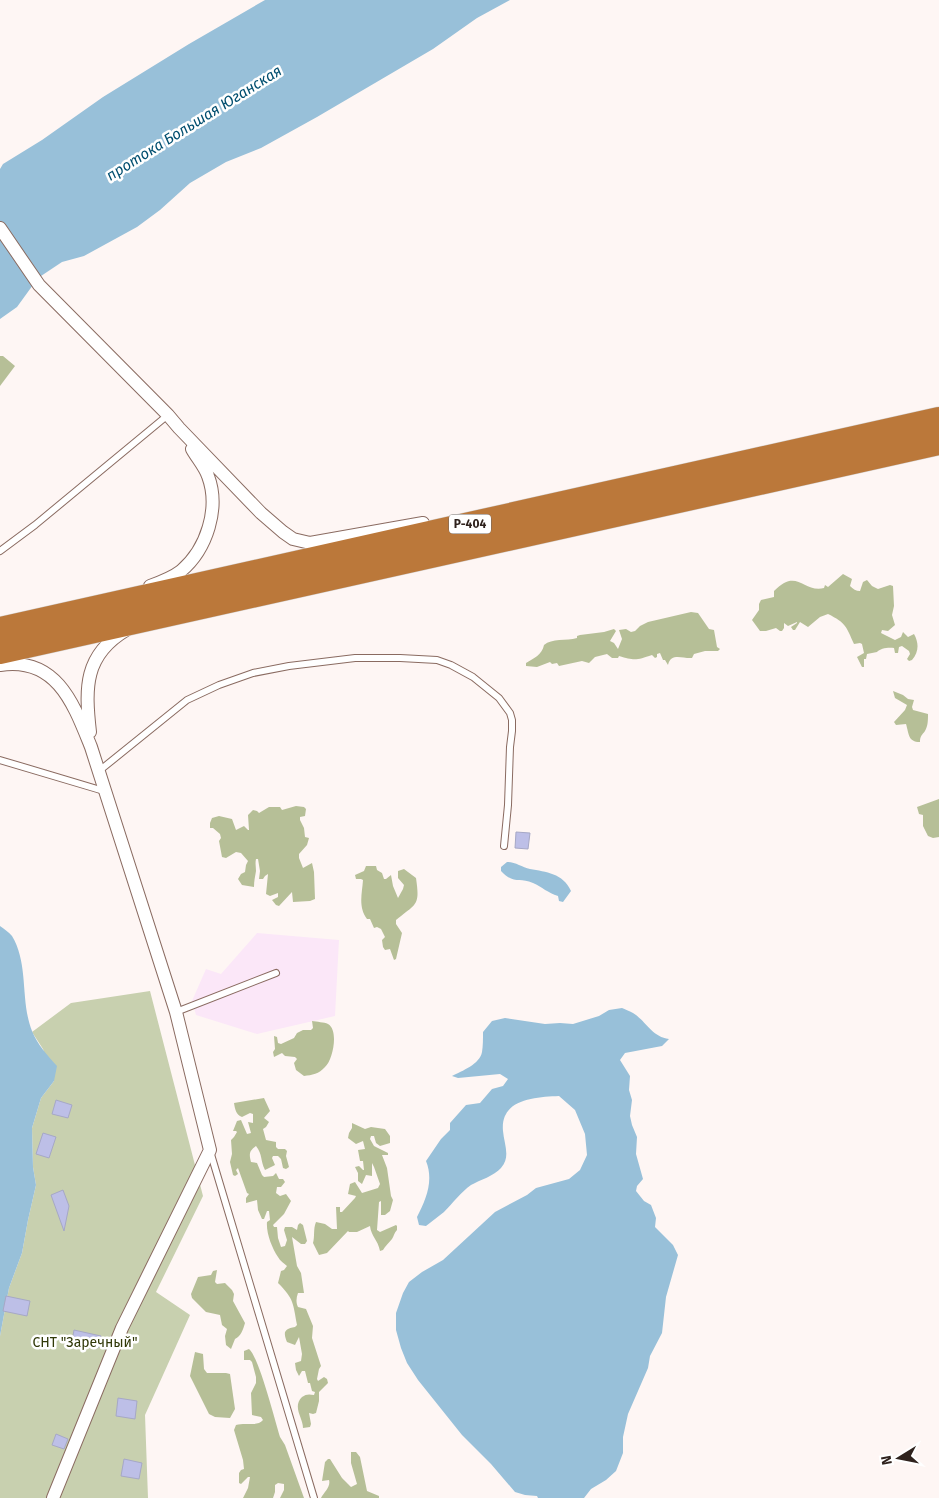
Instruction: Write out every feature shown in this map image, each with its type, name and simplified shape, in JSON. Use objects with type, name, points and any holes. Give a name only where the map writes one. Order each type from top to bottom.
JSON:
[{"type":"highway","name":"Р-404","points":[[0,629],[939,419]]},
{"type":"highway","name":"Р-404","points":[[0,652],[939,443]]},
{"type":"street","points":[[0,228],[39,285],[168,415],[261,513],[282,532],[293,538],[310,543],[392,528],[586,498]]},
{"type":"street","points":[[101,606],[171,578],[182,570],[195,556],[205,539],[211,517],[212,496],[208,475],[179,428]]},
{"type":"street","points":[[91,747],[87,700],[88,684],[97,657],[111,640],[120,633],[158,616]]},
{"type":"street","points":[[0,665],[19,665],[42,672],[54,680],[66,692],[76,711],[91,747],[106,792],[176,1012],[210,1150],[122,1328],[54,1498]]},
{"type":"lane","points":[[0,551],[168,415]]},
{"type":"lane","points":[[99,771],[187,700],[219,685],[253,674],[289,666],[355,658],[437,660],[451,664],[473,677],[499,698],[510,713],[512,731],[504,846]]},
{"type":"lane","points":[[0,760],[106,792]]},
{"type":"lane","points":[[176,1012],[276,972]]},
{"type":"lane","points":[[210,1150],[314,1498]]},
{"type":"shaded area","points":[[257,933],[339,940],[335,1016],[257,1034],[196,1015],[192,1001],[206,969],[221,974]]},
{"type":"green space","points":[[0,356],[3,356],[15,366],[0,386]]},
{"type":"green space","points":[[843,574],[852,579],[850,586],[857,591],[860,591],[863,582],[867,580],[878,589],[890,585],[893,586],[894,606],[892,615],[895,625],[888,631],[882,630],[881,633],[895,640],[901,637],[903,632],[908,637],[914,634],[918,647],[912,660],[909,661],[907,659],[910,654],[909,651],[902,646],[899,647],[898,653],[895,653],[894,648],[887,648],[867,654],[866,659],[864,659],[864,667],[862,667],[857,657],[864,653],[862,644],[854,644],[845,626],[828,614],[820,617],[808,627],[800,622],[795,630],[791,627],[797,622],[788,626],[784,623],[782,631],[776,628],[760,631],[752,620],[759,610],[761,600],[774,597],[774,591],[782,584],[794,581],[817,589],[824,588],[825,585],[828,587]]},
{"type":"green space","points":[[691,612],[698,613],[709,629],[714,630],[717,647],[720,649],[718,651],[705,651],[694,654],[692,658],[675,657],[668,665],[660,653],[655,658],[652,655],[636,659],[619,656],[618,658],[612,658],[607,654],[595,657],[589,663],[582,661],[559,666],[557,663],[552,664],[550,662],[537,667],[526,666],[526,663],[540,654],[544,645],[551,641],[573,639],[580,635],[614,629],[616,631],[610,641],[618,649],[622,639],[619,630],[635,631],[648,622]]},
{"type":"green space","points":[[893,691],[914,700],[913,710],[928,714],[927,727],[920,742],[911,739],[906,724],[896,725],[894,722],[907,705],[895,698]]},
{"type":"green space","points":[[939,799],[939,837],[933,838],[928,836],[923,826],[923,815],[919,814],[917,807]]},
{"type":"green space","points":[[296,806],[306,809],[305,816],[300,817],[300,820],[304,828],[305,837],[309,838],[307,845],[299,854],[299,858],[303,868],[312,863],[315,899],[293,902],[292,892],[279,906],[272,900],[278,897],[278,893],[270,896],[266,894],[268,874],[263,879],[259,879],[258,859],[256,859],[254,887],[242,885],[238,879],[245,872],[248,861],[241,853],[236,852],[226,858],[222,857],[219,841],[221,838],[220,834],[213,828],[210,828],[210,823],[212,818],[219,816],[232,819],[236,830],[244,826],[249,830],[248,815],[253,810],[259,813],[269,807],[280,807],[282,810]]},
{"type":"green space","points":[[366,866],[376,866],[384,879],[391,875],[398,898],[404,885],[398,878],[398,871],[404,869],[416,878],[417,899],[413,907],[396,920],[396,924],[402,933],[396,959],[394,960],[390,949],[385,950],[383,947],[382,940],[385,937],[381,929],[374,928],[370,919],[367,919],[362,910],[363,880],[356,879],[355,875],[364,871]]},
{"type":"green space","name":"СНТ \"Заречный\"","points":[[150,991],[203,1196],[156,1292],[190,1315],[145,1415],[148,1498],[0,1498],[0,1336],[9,1288],[22,1253],[36,1185],[33,1167],[32,1128],[41,1098],[54,1081],[43,1049],[32,1032],[71,1003]]},
{"type":"green space","points":[[312,1021],[326,1023],[331,1027],[334,1045],[325,1067],[318,1073],[304,1076],[296,1070],[294,1063],[297,1059],[295,1057],[285,1056],[282,1053],[274,1057],[274,1036],[277,1037],[278,1043],[281,1044],[294,1038],[297,1033],[303,1030],[311,1030],[313,1028]]},
{"type":"green space","points":[[264,1098],[270,1111],[264,1118],[269,1122],[263,1129],[266,1140],[276,1142],[278,1149],[285,1149],[287,1151],[286,1156],[289,1167],[283,1168],[281,1159],[278,1156],[273,1156],[275,1165],[265,1170],[260,1152],[256,1146],[251,1151],[250,1159],[251,1162],[257,1163],[264,1177],[273,1176],[276,1173],[279,1179],[283,1179],[285,1182],[281,1187],[277,1187],[276,1193],[280,1196],[286,1194],[291,1201],[284,1214],[273,1225],[277,1227],[281,1247],[285,1246],[287,1240],[285,1227],[292,1227],[297,1230],[300,1223],[303,1225],[307,1241],[305,1244],[301,1244],[292,1237],[304,1293],[298,1293],[297,1302],[298,1307],[306,1309],[313,1326],[312,1338],[321,1366],[317,1379],[318,1381],[324,1377],[328,1383],[319,1392],[316,1413],[309,1413],[310,1427],[303,1428],[298,1409],[299,1401],[305,1395],[314,1395],[315,1392],[312,1391],[310,1383],[308,1383],[305,1371],[302,1371],[299,1376],[296,1370],[295,1363],[301,1361],[302,1354],[299,1337],[295,1345],[287,1342],[285,1336],[287,1330],[297,1325],[292,1302],[278,1283],[281,1271],[287,1266],[279,1258],[267,1231],[267,1222],[270,1220],[269,1211],[267,1211],[264,1219],[262,1219],[258,1210],[257,1200],[246,1203],[246,1198],[249,1194],[238,1168],[236,1170],[238,1174],[233,1175],[230,1162],[232,1154],[231,1140],[237,1132],[233,1131],[237,1121],[241,1120],[247,1134],[251,1133],[248,1122],[253,1123],[253,1114],[250,1113],[242,1117],[238,1115],[234,1103]]},
{"type":"green space","points":[[352,1123],[365,1129],[371,1127],[385,1129],[390,1136],[390,1143],[380,1146],[376,1143],[374,1136],[371,1136],[370,1139],[374,1146],[388,1153],[388,1155],[382,1155],[387,1168],[393,1200],[390,1211],[385,1215],[381,1215],[381,1201],[379,1202],[377,1230],[380,1232],[396,1225],[397,1230],[393,1238],[380,1251],[370,1226],[357,1232],[348,1231],[327,1253],[319,1255],[313,1243],[316,1222],[325,1224],[332,1229],[337,1229],[336,1207],[340,1207],[340,1212],[342,1212],[356,1196],[348,1194],[350,1184],[355,1182],[362,1193],[378,1188],[380,1184],[372,1163],[372,1176],[366,1175],[362,1184],[358,1181],[358,1173],[355,1167],[359,1166],[364,1170],[363,1161],[360,1161],[358,1150],[365,1149],[363,1141],[356,1144],[348,1138]]},
{"type":"green space","points":[[217,1270],[215,1282],[217,1284],[225,1283],[232,1290],[234,1294],[233,1301],[245,1323],[242,1332],[235,1339],[231,1349],[226,1345],[225,1336],[227,1329],[222,1325],[220,1315],[206,1312],[192,1298],[191,1294],[198,1277],[211,1275],[213,1271]]},
{"type":"green space","points":[[249,1349],[257,1364],[280,1437],[285,1445],[304,1498],[280,1498],[284,1490],[284,1484],[278,1483],[275,1485],[273,1498],[243,1498],[248,1488],[250,1477],[241,1484],[239,1483],[239,1473],[244,1469],[234,1430],[236,1425],[254,1424],[263,1420],[261,1417],[252,1415],[251,1393],[256,1383],[256,1377],[252,1362],[244,1360],[244,1351]]},
{"type":"green space","points":[[195,1352],[203,1354],[204,1369],[207,1373],[230,1374],[235,1409],[230,1418],[215,1417],[209,1414],[190,1376]]},
{"type":"green space","points":[[351,1452],[356,1452],[360,1457],[367,1491],[379,1496],[379,1498],[321,1498],[329,1485],[329,1480],[322,1481],[325,1462],[328,1459],[330,1459],[342,1478],[351,1487],[357,1484],[351,1463]]},
{"type":"water","name":"протока Большая Юганская","points":[[265,0],[510,0],[477,18],[433,49],[317,117],[261,148],[226,162],[190,183],[160,210],[137,227],[84,256],[62,262],[38,278],[17,307],[0,319],[0,169],[3,164],[42,140],[103,97]]},
{"type":"water","points":[[507,862],[554,874],[568,885],[571,891],[563,902],[559,901],[558,896],[533,883],[513,879],[506,875],[501,871],[501,867]]},
{"type":"water","points":[[0,926],[12,936],[21,958],[28,1019],[34,1036],[57,1066],[54,1081],[41,1098],[32,1128],[33,1167],[36,1185],[22,1253],[9,1288],[0,1336]]},
{"type":"water","points":[[622,1008],[638,1016],[658,1035],[669,1039],[662,1046],[625,1053],[620,1060],[630,1076],[629,1090],[632,1100],[630,1116],[637,1137],[636,1154],[643,1179],[637,1186],[636,1191],[644,1201],[651,1205],[656,1218],[655,1227],[673,1245],[678,1255],[666,1297],[662,1333],[650,1356],[648,1368],[628,1414],[623,1437],[623,1453],[616,1471],[591,1489],[584,1498],[538,1498],[537,1496],[515,1492],[462,1435],[418,1380],[407,1363],[401,1348],[396,1330],[396,1313],[409,1282],[443,1260],[495,1212],[536,1188],[569,1179],[580,1170],[587,1155],[585,1134],[575,1110],[559,1096],[540,1097],[521,1102],[507,1112],[504,1120],[503,1131],[506,1159],[501,1168],[491,1176],[467,1188],[444,1212],[426,1226],[419,1225],[417,1217],[426,1197],[429,1183],[426,1161],[441,1139],[450,1130],[450,1123],[466,1105],[480,1103],[492,1089],[503,1086],[508,1079],[500,1074],[458,1078],[452,1076],[470,1067],[481,1056],[483,1032],[492,1021],[505,1018],[545,1024],[573,1024],[599,1016],[609,1010]]},
{"type":"building","points":[[516,832],[530,833],[528,849],[515,848]]},
{"type":"building","points":[[56,1100],[72,1105],[68,1118],[52,1114]]},
{"type":"building","points":[[43,1133],[56,1137],[49,1158],[36,1154]]},
{"type":"building","points":[[63,1190],[69,1206],[64,1231],[51,1195]]},
{"type":"building","points":[[6,1296],[30,1301],[27,1316],[3,1311]]},
{"type":"building","points":[[74,1330],[101,1336],[98,1348],[72,1342]]},
{"type":"building","points":[[118,1398],[137,1401],[135,1419],[116,1416]]},
{"type":"building","points":[[56,1434],[68,1439],[64,1449],[52,1445]]},
{"type":"building","points":[[124,1459],[142,1463],[139,1479],[121,1476]]}]
